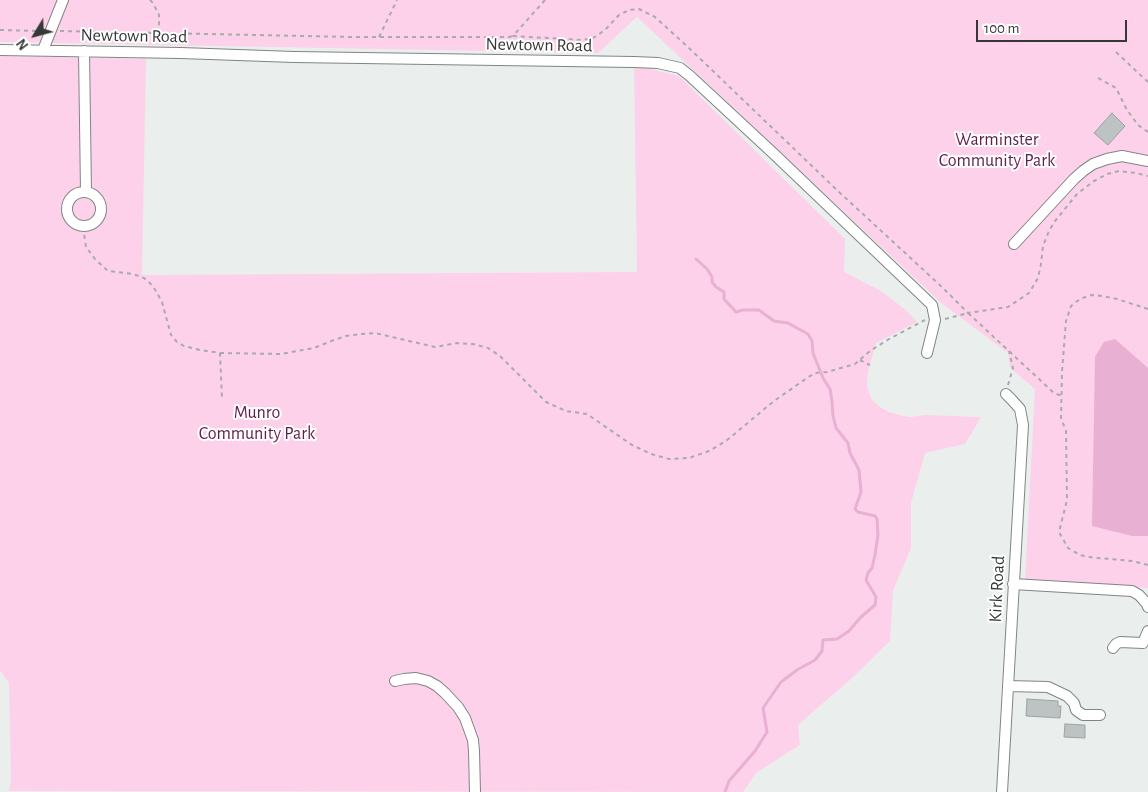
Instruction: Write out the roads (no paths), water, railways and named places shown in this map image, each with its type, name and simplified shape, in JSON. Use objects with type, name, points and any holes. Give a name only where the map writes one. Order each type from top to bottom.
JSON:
[{"type":"street","points":[[43,50],[62,0]]},
{"type":"street","name":"Newtown Road","points":[[0,50],[294,57],[642,62],[666,64],[680,68],[774,154],[932,305],[936,320],[927,354]]},
{"type":"street","points":[[84,51],[86,192]]},
{"type":"street","points":[[1014,244],[1074,179],[1093,164],[1122,156],[1148,161]]},
{"type":"street","points":[[86,192],[98,199],[102,210],[101,215],[94,224],[84,227],[73,223],[67,208],[72,197],[86,192]]},
{"type":"street","name":"Kirk Road","points":[[1002,792],[1023,425],[1020,409],[1006,394]]},
{"type":"street","points":[[1013,584],[1132,591],[1139,595],[1148,607]]},
{"type":"street","points":[[1113,648],[1120,642],[1143,643],[1148,631]]},
{"type":"street","points":[[395,681],[416,678],[428,681],[437,686],[458,707],[465,718],[473,740],[475,792]]},
{"type":"street","points":[[1008,686],[1048,686],[1067,696],[1074,703],[1076,710],[1083,715],[1100,715]]},
{"type":"waterway","points":[[696,259],[707,269],[712,277],[712,282],[724,292],[724,299],[736,312],[759,310],[774,321],[788,323],[808,334],[812,341],[813,353],[823,378],[830,389],[836,428],[848,443],[850,453],[859,470],[861,492],[855,509],[858,512],[875,516],[877,519],[878,535],[872,568],[866,580],[876,597],[875,605],[849,631],[837,639],[823,640],[822,651],[815,660],[781,682],[763,708],[767,732],[755,751],[729,781],[725,792]]},
{"type":"park label","name":"Warminster Community Park","points":[[997,150]]},
{"type":"park label","name":"Munro Community Park","points":[[257,423]]}]
